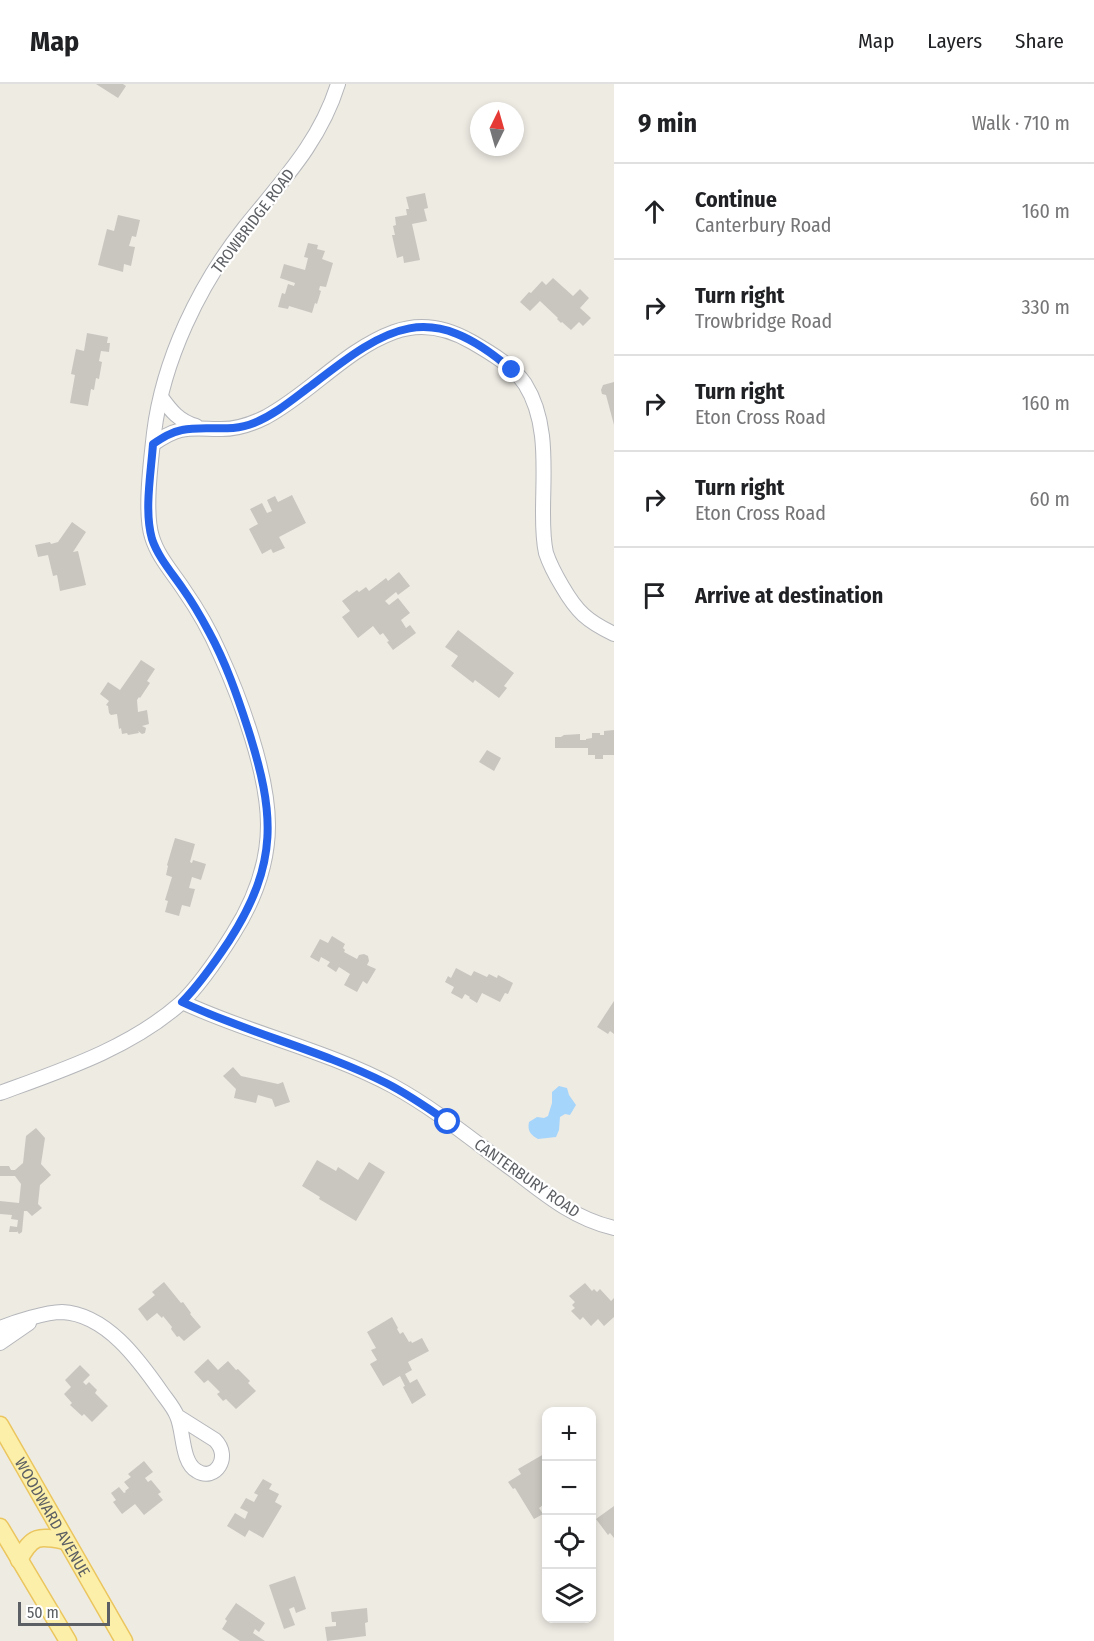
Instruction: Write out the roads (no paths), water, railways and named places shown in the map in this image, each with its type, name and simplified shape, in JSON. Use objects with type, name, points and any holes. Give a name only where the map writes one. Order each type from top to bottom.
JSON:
[{"type":"main road","name":"WOODWARD AVENUE","points":[[0,1425],[124,1641]]},
{"type":"main road","points":[[0,1527],[68,1641]]},
{"type":"main road","points":[[19,1560],[28,1544],[43,1536],[66,1541]]},
{"type":"street","name":"TROWBRIDGE ROAD","points":[[0,1093],[98,1055],[139,1032],[182,1002],[220,954],[249,907],[258,885],[265,861],[268,817],[257,759],[234,685],[218,649],[192,602],[159,554],[152,537],[149,508],[153,444],[161,397],[169,369],[180,339],[210,279],[235,241],[311,144],[329,109],[338,84]]},
{"type":"street","points":[[153,444],[177,431],[234,428],[253,423],[287,405],[364,346],[394,332],[426,327],[463,337],[505,363],[520,377],[528,390],[538,414],[543,436],[543,524],[547,556],[560,583],[579,611],[589,620],[614,634]]},
{"type":"street","points":[[161,397],[181,420],[204,428]]},
{"type":"street","name":"CANTERBURY ROAD","points":[[182,1002],[223,1020],[325,1056],[386,1083],[448,1122],[558,1204],[581,1217],[614,1228]]},
{"type":"street","points":[[0,1328],[50,1313],[69,1313],[88,1319],[117,1339],[139,1362],[177,1416]]},
{"type":"street","points":[[0,1342],[38,1317]]},
{"type":"water","points":[[559,1086],[567,1088],[576,1105],[570,1115],[565,1114],[560,1117],[556,1137],[538,1139],[530,1132],[529,1122],[537,1117],[548,1116],[552,1103],[552,1092]]}]
